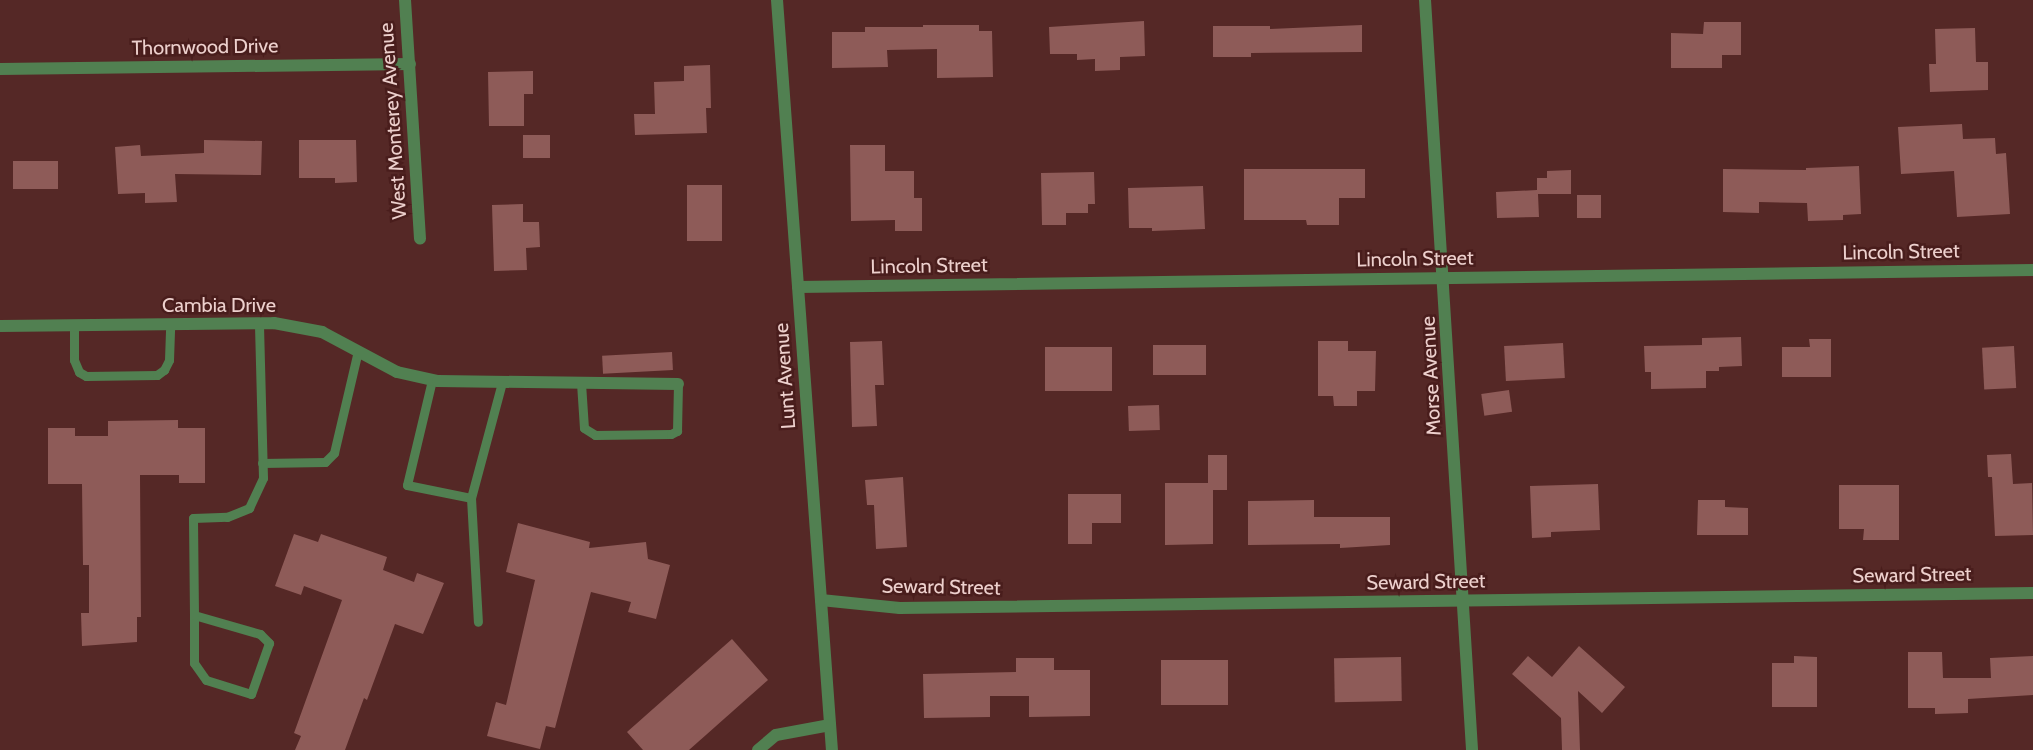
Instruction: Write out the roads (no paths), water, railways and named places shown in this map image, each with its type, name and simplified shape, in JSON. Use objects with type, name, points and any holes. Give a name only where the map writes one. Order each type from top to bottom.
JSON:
[{"type":"street","name":"West Monterey Avenue","points":[[405,0],[420,239]]},
{"type":"street","name":"Lunt Avenue","points":[[777,0],[832,750]]},
{"type":"street","name":"Morse Avenue","points":[[1425,0],[1472,750]]},
{"type":"street","name":"Thornwood Drive","points":[[0,69],[410,64]]},
{"type":"street","name":"Lincoln Street","points":[[798,287],[2033,270]]},
{"type":"street","name":"Cambia Drive","points":[[0,326],[274,323],[322,332],[397,372],[432,380],[678,384]]},
{"type":"street","name":"Seward Street","points":[[821,600],[900,608],[2033,593]]},
{"type":"street","points":[[760,749],[776,735],[830,724]]},
{"type":"lane","points":[[74,325],[74,360],[79,372],[86,376],[157,375],[164,370],[170,360],[170,324]]},
{"type":"lane","points":[[194,615],[260,634],[269,643],[251,694],[206,680],[194,663],[193,518],[227,517],[249,508],[263,478],[259,324]]},
{"type":"lane","points":[[262,464],[324,462],[334,453],[358,351]]},
{"type":"lane","points":[[432,380],[407,485],[471,498]]},
{"type":"lane","points":[[478,622],[471,498],[502,382]]},
{"type":"lane","points":[[581,383],[584,428],[595,435],[670,434],[678,431],[678,384]]}]
